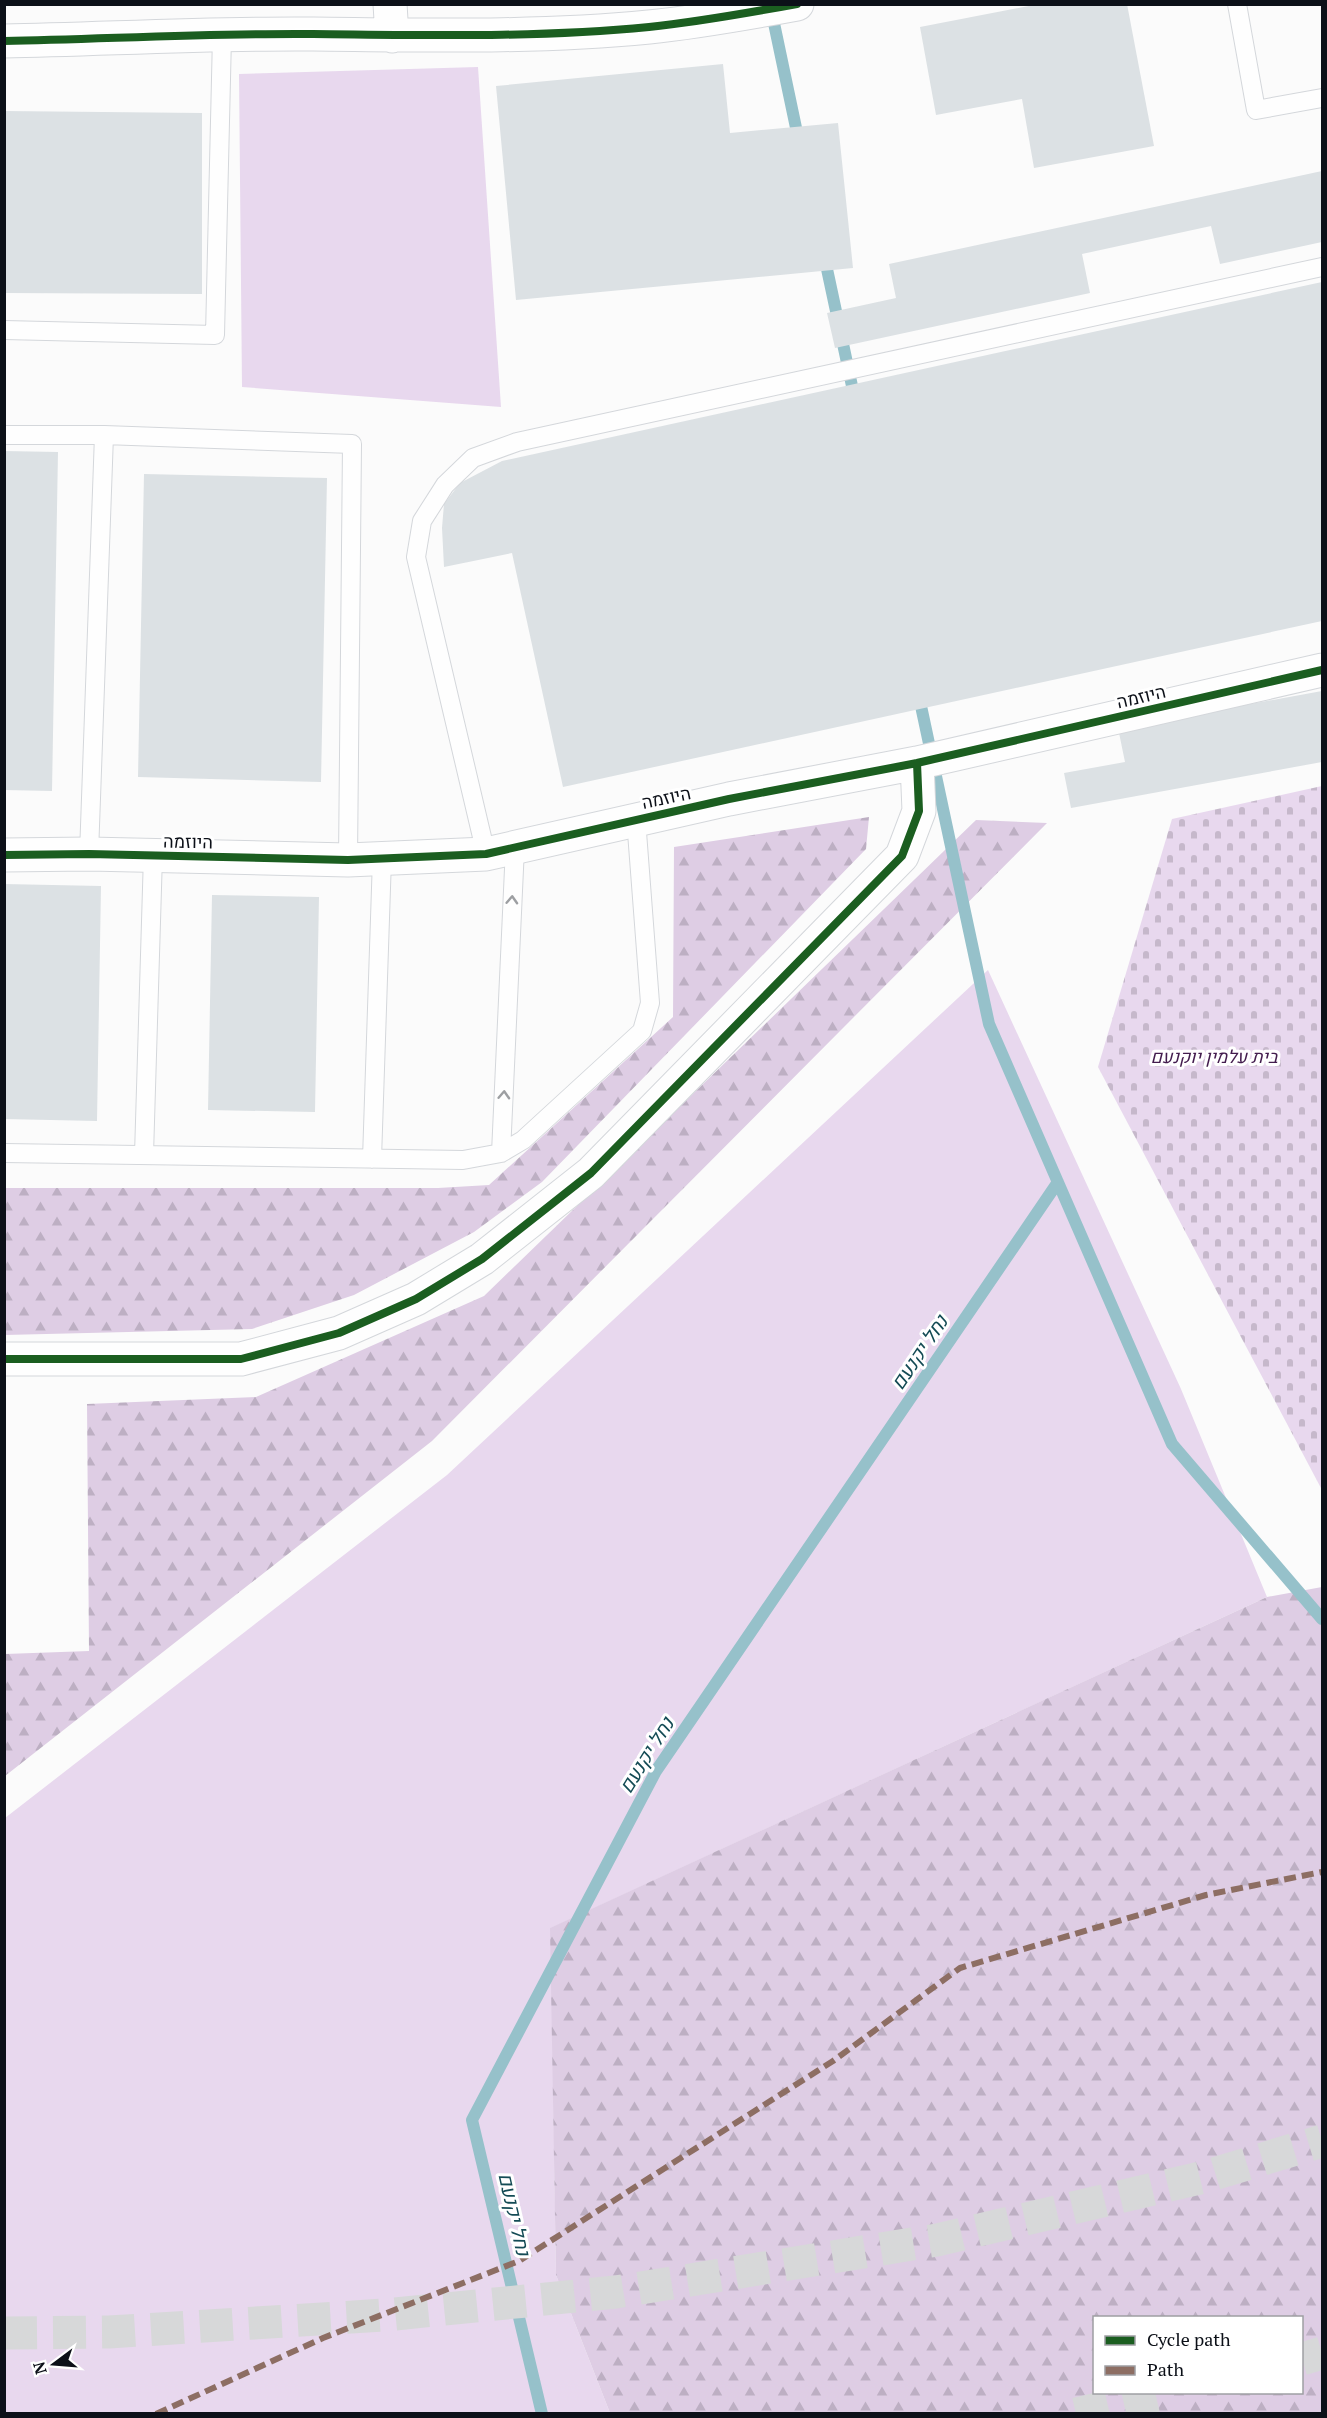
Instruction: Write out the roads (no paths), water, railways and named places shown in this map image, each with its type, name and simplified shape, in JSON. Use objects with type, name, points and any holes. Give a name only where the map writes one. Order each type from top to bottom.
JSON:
[{"type":"street","points":[[4,41],[311,34],[391,20],[556,32],[647,27],[727,17],[797,4]]},
{"type":"street","name":"היוזמה","points":[[4,855],[89,854],[348,860],[500,850],[729,799],[917,763],[1323,670]]},
{"type":"street","points":[[4,1359],[241,1359],[339,1333],[416,1299],[482,1259],[591,1173],[902,856],[919,811],[917,763]]},
{"type":"lane","points":[[1237,4],[1256,110],[1323,98]]},
{"type":"lane","points":[[4,330],[215,335],[222,36]]},
{"type":"lane","points":[[501,1154],[500,850],[416,557],[422,521],[445,485],[473,458],[517,442],[1323,267]]},
{"type":"lane","points":[[4,435],[104,435],[352,444],[348,860]]},
{"type":"lane","points":[[89,854],[104,435]]},
{"type":"lane","points":[[4,1153],[464,1160],[501,1154],[524,1140],[642,1031],[650,1003],[636,819]]},
{"type":"lane","points":[[144,1155],[153,855]]},
{"type":"lane","points":[[372,1159],[382,858]]},
{"type":"waterway","points":[[771,9],[799,142]]},
{"type":"waterway","points":[[824,255],[855,400]]},
{"type":"waterway","name":"נחל יקנעם","points":[[918,692],[989,1024],[1172,1444],[1322,1619]]},
{"type":"waterway","name":"נחל יקנעם","points":[[542,2414],[472,2120],[656,1771],[1058,1182]]},
{"type":"tunnel","points":[[4,2333],[109,2332],[385,2315],[616,2292],[937,2240],[1204,2177],[1322,2141]]},
{"type":"tunnel","points":[[1303,2359],[1322,2353]]},
{"type":"tunnel","points":[[1076,2414],[1162,2394]]},
{"type":"park label","name":"בית עלמין יוקנעם","points":[[1214,1056]]}]
